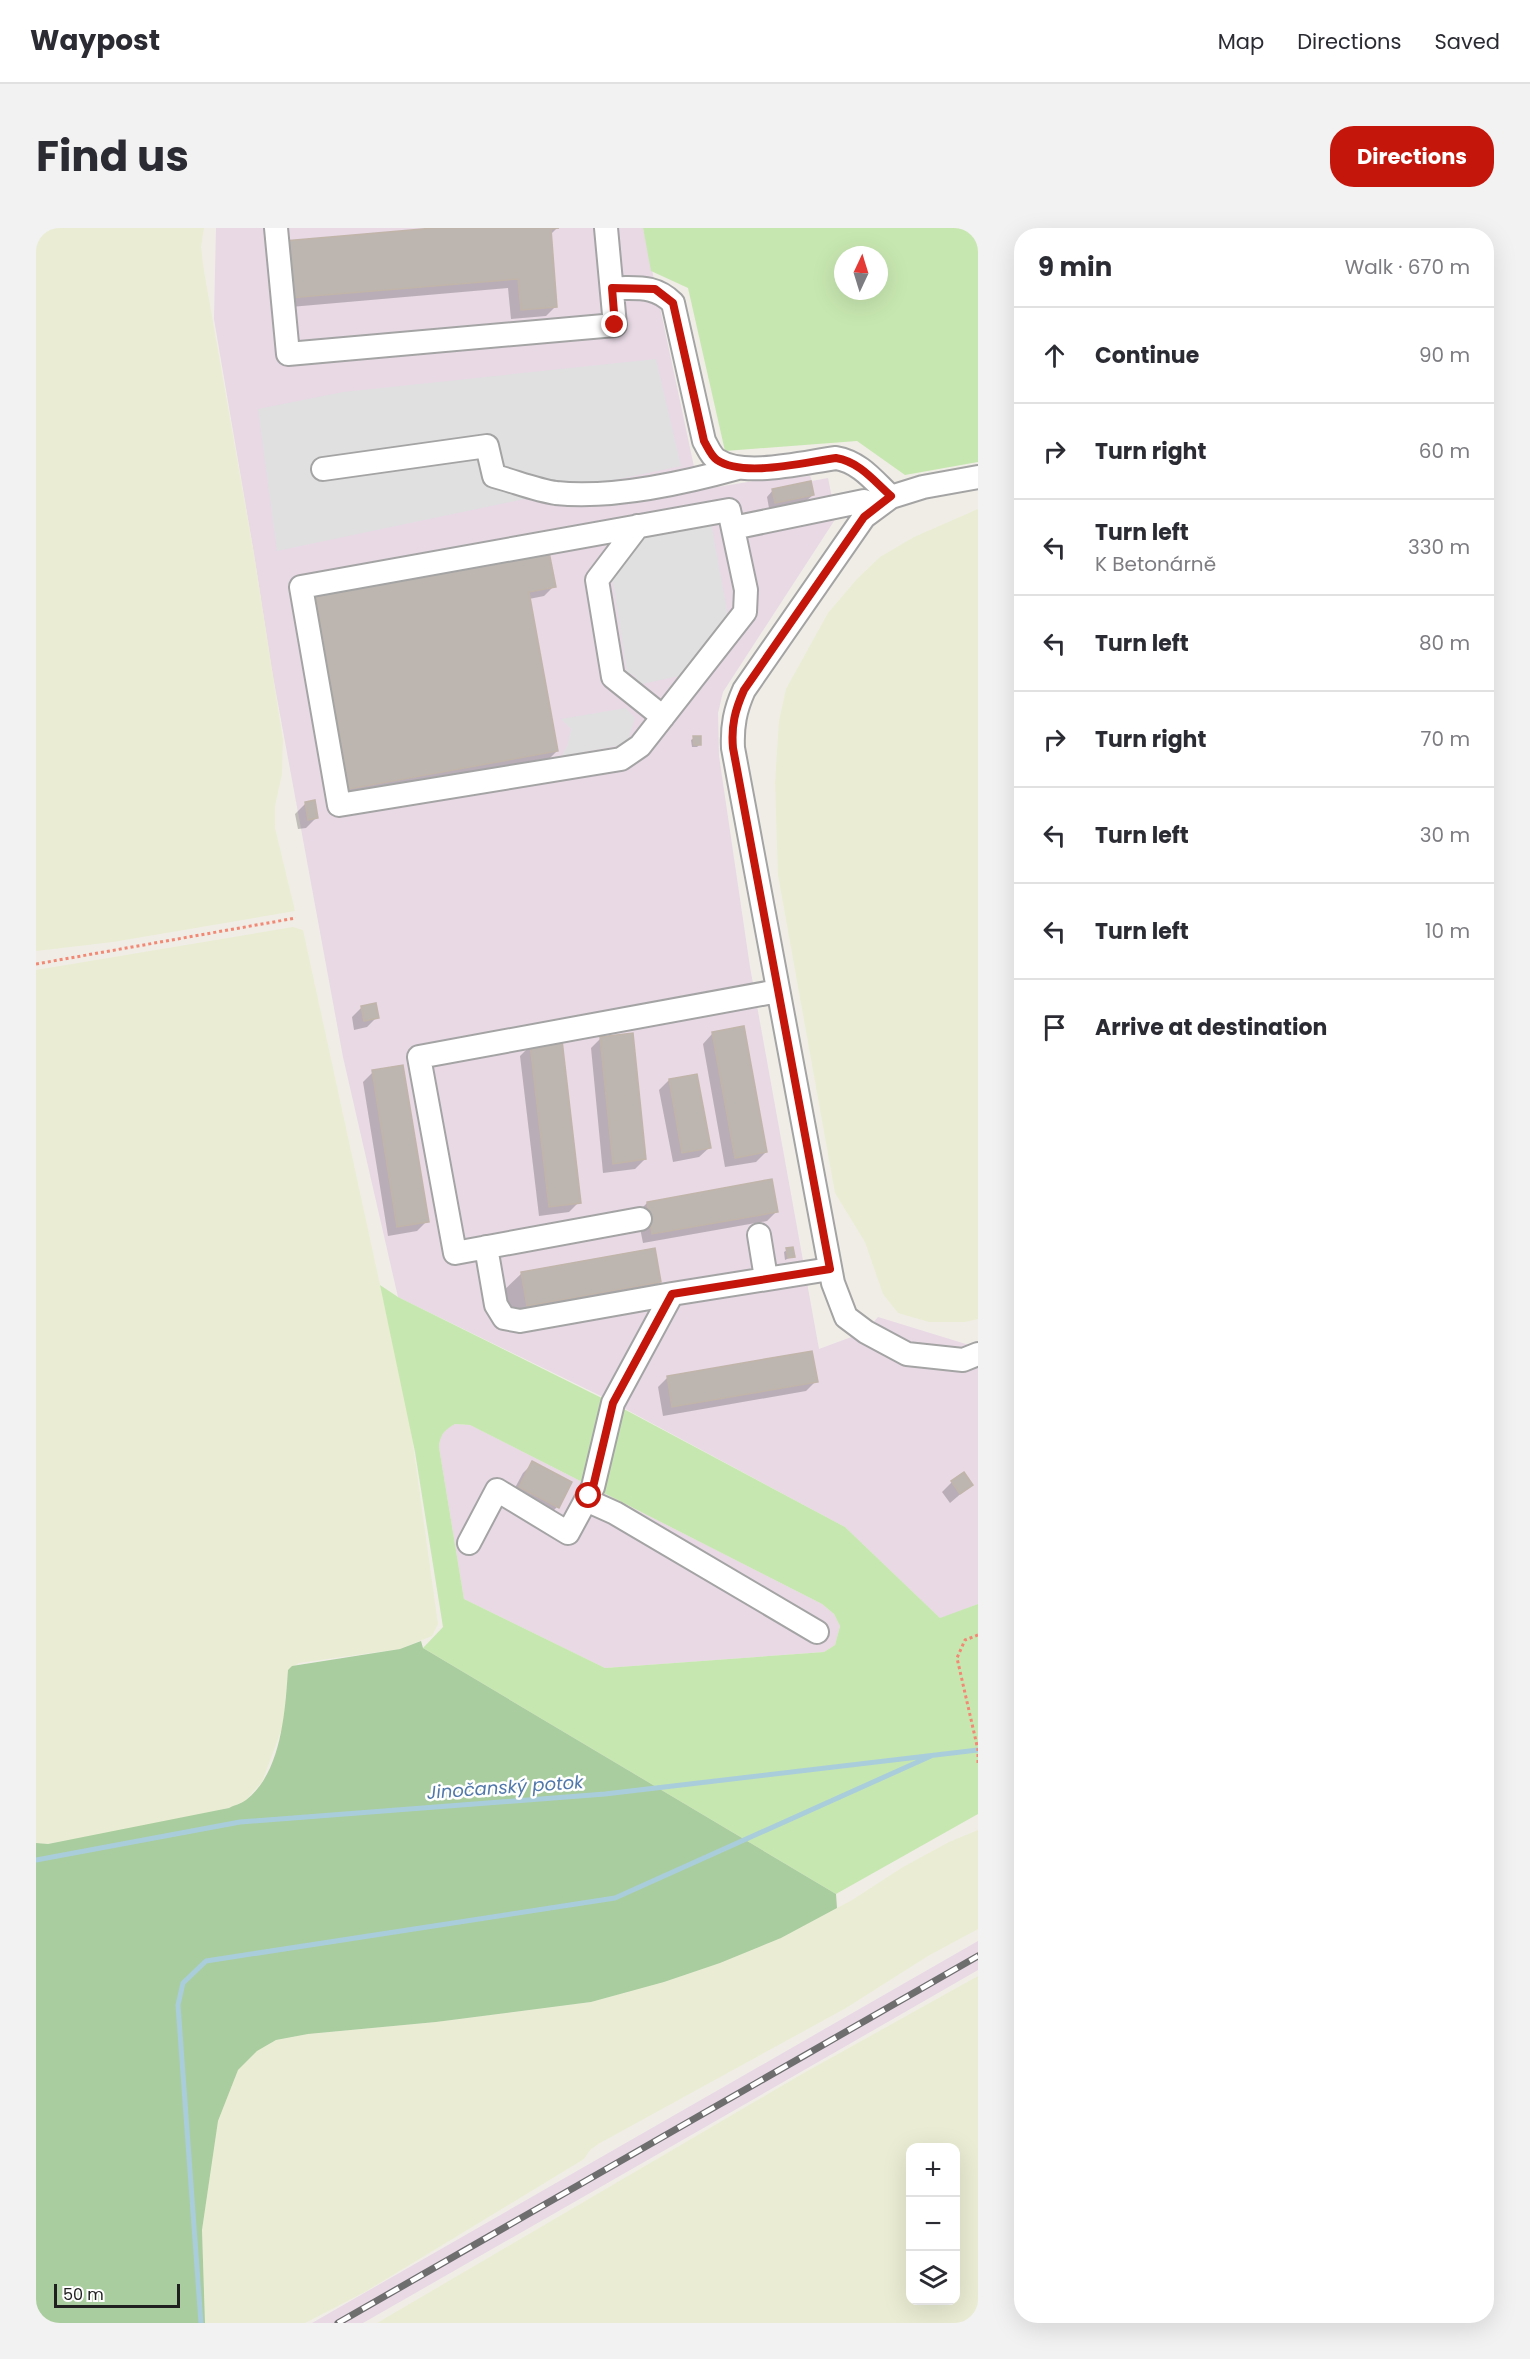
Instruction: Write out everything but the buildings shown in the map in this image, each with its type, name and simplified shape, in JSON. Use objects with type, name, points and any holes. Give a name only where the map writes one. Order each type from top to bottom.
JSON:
[{"type":"street","points":[[276,228],[288,354],[615,325],[606,228]]},
{"type":"street","points":[[612,288],[655,289],[673,303],[704,441],[715,459],[749,470],[836,458],[846,460],[855,463],[884,502]]},
{"type":"street","points":[[323,469],[487,446],[494,476],[555,493],[603,494],[696,480],[738,468]]},
{"type":"street","points":[[978,477],[923,487],[884,502],[864,517],[744,690],[735,710],[732,728],[733,748],[830,1269],[846,1317],[866,1332],[907,1354],[963,1359],[978,1354]]},
{"type":"street","points":[[733,528],[864,501],[884,502]]},
{"type":"street","points":[[729,510],[746,590],[745,612],[640,746],[621,759],[339,805],[301,587],[638,526],[729,510]]},
{"type":"street","points":[[638,526],[597,580],[613,677],[663,717]]},
{"type":"street","points":[[640,1219],[455,1253],[419,1057],[778,991]]},
{"type":"street","points":[[759,1235],[766,1278]]},
{"type":"street","points":[[486,1247],[496,1305],[504,1318],[520,1321],[830,1269]]},
{"type":"street","points":[[469,1543],[497,1490],[568,1533],[593,1487],[613,1403],[672,1294]]},
{"type":"street","points":[[586,1500],[615,1513],[817,1632]]},
{"type":"path","points":[[36,964],[296,918]]},
{"type":"path","points":[[978,1635],[964,1640],[957,1658],[978,1750],[978,1763]]},
{"type":"shaded area","points":[[216,228],[643,228],[699,490],[760,480],[810,476],[812,481],[828,478],[836,518],[723,692],[718,713],[719,756],[750,967],[819,1349],[865,1332],[878,1317],[969,1345],[978,1342],[978,1604],[941,1619],[845,1527],[605,1398],[398,1297],[343,1057],[272,671],[214,319]]},
{"type":"shaded area","points":[[656,359],[681,466],[277,551],[258,409],[343,392]]},
{"type":"shaded area","points":[[711,522],[729,621],[684,675],[637,685],[635,676],[627,672],[612,577],[642,535]]},
{"type":"shaded area","points":[[626,708],[635,718],[627,744],[562,756],[568,744],[571,729],[561,719]]},
{"type":"shaded area","points":[[455,1424],[470,1425],[822,1604],[834,1614],[840,1626],[835,1645],[824,1652],[605,1668],[464,1599],[439,1447],[440,1438],[446,1429]]},
{"type":"shaded area","points":[[978,1941],[978,1970],[707,2126],[363,2323],[312,2323]]},
{"type":"green space","points":[[36,228],[204,228],[201,247],[204,271],[254,554],[283,740],[282,774],[275,806],[275,828],[295,911],[113,942],[36,951]]},
{"type":"green space","points":[[643,228],[978,228],[978,462],[905,475],[857,441],[725,451],[688,288],[651,271]]},
{"type":"green space","points":[[978,509],[978,1319],[965,1322],[929,1322],[898,1313],[883,1294],[865,1242],[835,1193],[778,875],[775,783],[779,721],[786,689],[828,613],[857,579],[880,557],[914,537]]},
{"type":"green space","points":[[293,927],[303,930],[410,1423],[438,1624],[432,1636],[400,1649],[299,1663],[288,1670],[283,1726],[262,1782],[245,1801],[229,1808],[123,1830],[48,1844],[36,1843],[36,970]]},
{"type":"green space","points":[[380,1285],[398,1297],[622,1408],[845,1527],[940,1618],[978,1604],[978,1814],[836,1894],[423,1648],[443,1627],[415,1452]],"holes":[[[455,1424],[470,1425],[822,1604],[834,1614],[840,1626],[835,1645],[824,1652],[605,1668],[464,1599],[439,1447],[440,1439],[448,1428]]]},
{"type":"green space","points":[[421,1641],[423,1648],[836,1894],[837,1908],[781,1938],[720,1963],[664,1982],[591,2002],[436,2022],[308,2034],[276,2040],[257,2051],[238,2070],[218,2121],[202,2230],[205,2323],[36,2323],[36,1843],[48,1844],[229,1808],[242,1803],[258,1788],[274,1757],[283,1722],[288,1670],[292,1666],[400,1649]]},
{"type":"green space","points":[[978,1830],[978,1929],[928,1956],[846,2008],[600,2143],[590,2150],[584,2159],[365,2292],[305,2323],[205,2323],[202,2230],[218,2121],[238,2070],[257,2051],[276,2040],[308,2034],[436,2022],[591,2002],[664,1982],[720,1963],[781,1938],[852,1900],[903,1867],[949,1842]]},
{"type":"green space","points":[[978,1976],[978,2323],[377,2323],[802,2074]]},
{"type":"waterway","name":"Jinočanský potok","points":[[36,1860],[240,1822],[605,1794],[978,1750]]},
{"type":"waterway","points":[[201,2323],[178,2005],[183,1983],[206,1961],[615,1898],[931,1756]]},
{"type":"railway","points":[[338,2323],[978,1956]]},
{"type":"route","points":[[589,1496],[613,1403],[672,1294],[830,1269],[733,748],[732,728],[735,710],[744,690],[864,517],[891,496],[855,463],[846,460],[836,458],[749,470],[715,459],[704,441],[673,303],[655,289],[612,288],[615,325]]}]
